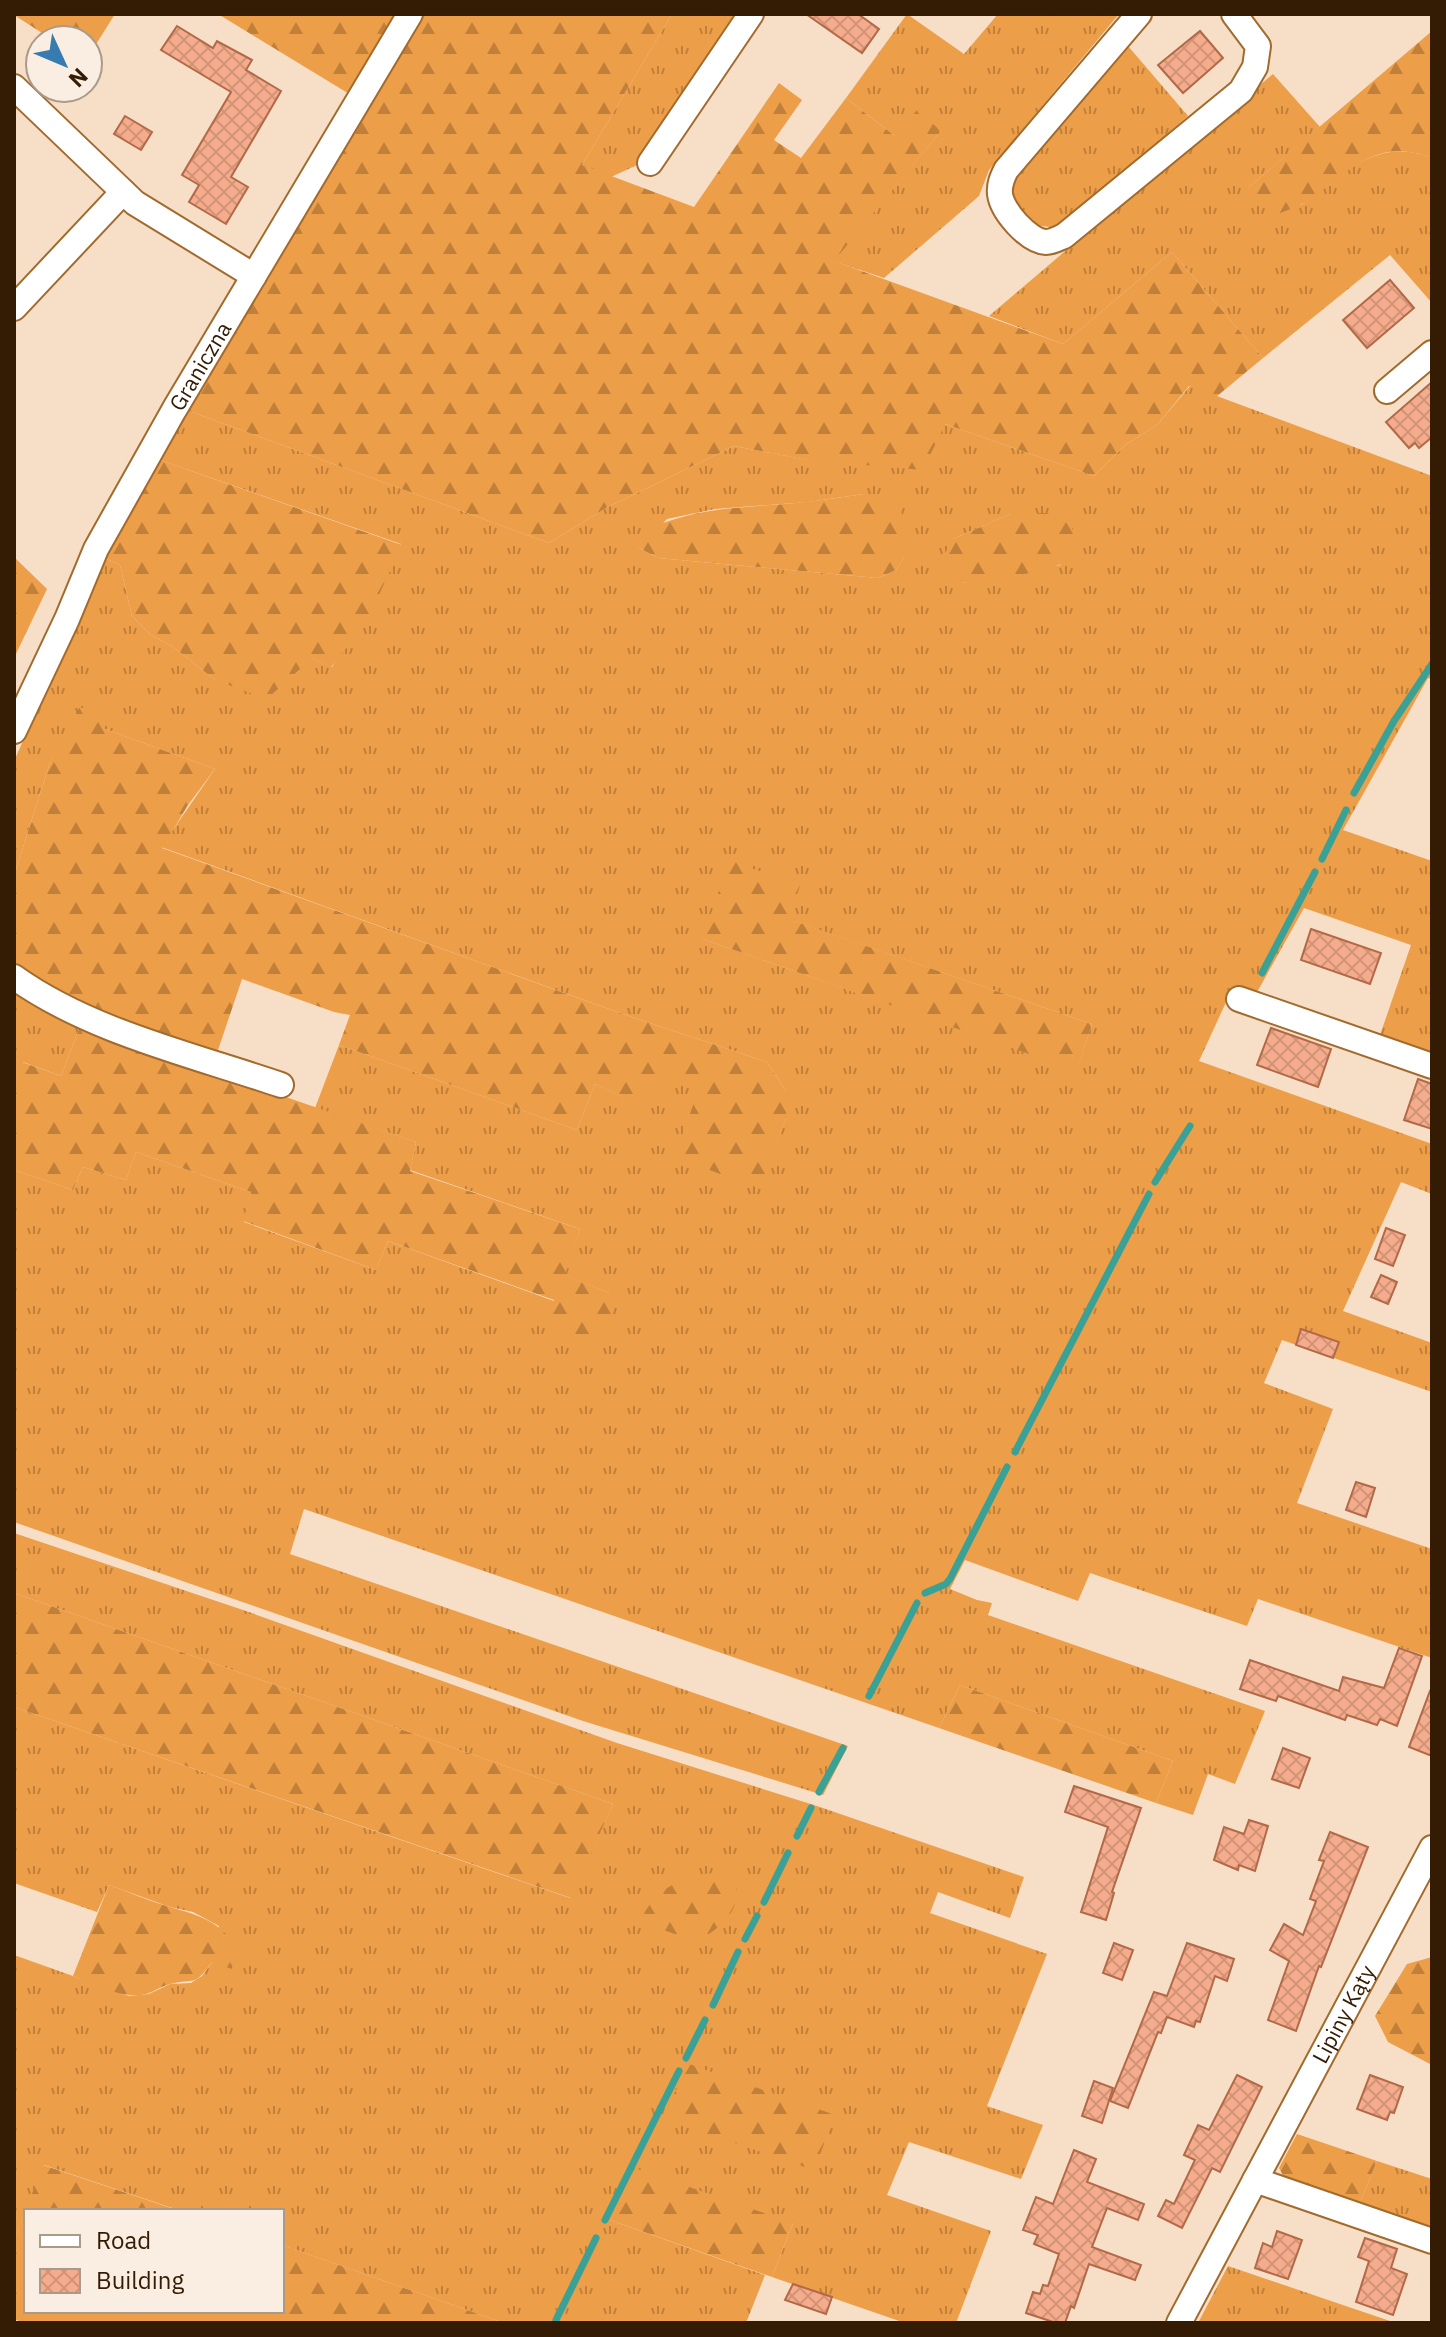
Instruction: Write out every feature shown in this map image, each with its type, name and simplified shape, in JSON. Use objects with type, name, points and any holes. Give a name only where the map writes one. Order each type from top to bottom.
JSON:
[{"type":"street","name":"Graniczna","points":[[14,731],[96,549],[174,410],[410,14]]},
{"type":"street","points":[[650,163],[751,14]]},
{"type":"street","points":[[1139,14],[1006,170],[1001,181],[1001,199],[1019,226],[1035,239],[1045,242],[1064,236],[1241,91],[1255,67],[1258,46],[1234,14]]},
{"type":"street","points":[[14,87],[135,203],[254,276]]},
{"type":"street","points":[[14,308],[123,192]]},
{"type":"street","points":[[1387,391],[1432,353]]},
{"type":"street","points":[[14,977],[62,1007],[104,1025],[281,1085]]},
{"type":"street","points":[[1239,999],[1432,1066]]},
{"type":"street","name":"Lipiny Kąty","points":[[1179,2323],[1432,1848]]},
{"type":"street","points":[[1255,2180],[1432,2241]]},
{"type":"green space","points":[[115,14],[104,32],[104,24],[28,24],[14,15]]},
{"type":"green space","points":[[218,14],[398,14],[351,95]]},
{"type":"green space","points":[[423,14],[672,14],[582,165],[694,207],[779,83],[802,100],[774,140],[801,158],[846,98],[895,136],[917,110],[941,131],[834,261],[1063,344],[1172,252],[1263,358],[1216,397],[1189,386],[1157,425],[1125,445],[1094,476],[945,424],[923,470],[807,460],[734,446],[606,508],[549,543],[189,411]]},
{"type":"green space","points":[[672,14],[740,14],[650,153],[637,165],[611,177],[582,165]]},
{"type":"green space","points":[[907,14],[964,54],[998,14],[1119,14],[989,170],[979,196],[884,278],[833,261],[941,131],[895,136],[846,98]]},
{"type":"green space","points":[[1432,31],[1432,158],[1393,151],[1377,155],[1348,170],[1304,203],[1275,215],[1249,187]]},
{"type":"green space","points":[[1128,46],[1188,116],[1058,228],[1034,225],[1014,201],[1012,183]]},
{"type":"green space","points":[[1273,74],[1320,127],[1249,187],[1301,205],[1346,171],[1377,155],[1412,152],[1432,158],[1432,303],[1390,255],[1263,358],[1172,252],[1063,344],[989,316]]},
{"type":"green space","points":[[1190,386],[1432,476],[1432,679],[1428,678],[1343,830],[1432,861],[1432,1056],[1379,1038],[1411,945],[1304,908],[1256,994],[1233,987],[1199,1061],[1432,1144],[1432,1194],[1401,1182],[1343,1311],[1432,1343],[1432,1392],[1282,1340],[1264,1383],[1333,1409],[1297,1503],[1432,1549],[1432,1658],[1258,1599],[1247,1626],[1090,1573],[1078,1601],[965,1560],[950,1589],[992,1603],[988,1615],[1265,1711],[1235,1784],[1208,1774],[1193,1815],[1156,1803],[1173,1761],[960,1685],[939,1728],[304,1509],[290,1554],[848,1746],[823,1795],[583,1721],[14,1522],[14,1170],[73,1190],[83,1167],[126,1180],[136,1152],[251,1192],[244,1222],[376,1270],[388,1241],[554,1301],[609,1293],[564,1275],[580,1229],[410,1170],[416,1142],[315,1108],[339,1045],[577,1130],[595,1084],[640,1105],[657,1073],[699,1088],[760,1189],[786,1118],[786,1091],[767,1062],[620,1013],[161,847],[215,769],[105,729],[56,752],[50,762],[14,876],[14,761],[105,558],[120,565],[132,616],[151,635],[172,646],[215,680],[312,658],[332,667],[401,544],[160,460],[189,411],[549,543],[606,508],[734,446],[808,460],[945,424],[1094,476],[1125,445],[1157,425]],"holes":[[[864,494],[904,557],[896,570],[878,578],[658,558],[639,548],[667,519],[715,509]],[[1010,514],[1061,565],[962,583],[953,539]],[[787,919],[1092,1024],[1077,1070],[703,939]]]},
{"type":"green space","points":[[160,460],[402,545],[365,625],[331,667],[312,658],[267,699],[215,680],[172,646],[151,635],[132,616],[120,565],[105,558]]},
{"type":"green space","points":[[879,494],[896,500],[909,531],[904,557],[896,570],[878,578],[658,558],[639,548],[641,533],[659,524],[697,513]]},
{"type":"green space","points":[[1045,513],[1059,517],[1073,530],[1083,548],[1075,557],[1046,569],[962,583],[945,571],[945,553],[953,539],[1010,514]]},
{"type":"green space","points":[[14,557],[47,589],[14,658]]},
{"type":"green space","points":[[93,707],[104,718],[105,729],[215,769],[162,848],[620,1013],[767,1062],[786,1091],[786,1118],[761,1189],[674,1157],[699,1089],[658,1074],[641,1106],[595,1084],[577,1130],[339,1045],[350,1015],[242,979],[216,1056],[113,1017],[14,970],[14,876],[50,762],[79,708]]},
{"type":"green space","points":[[729,860],[800,886],[788,919],[1092,1024],[1077,1071],[703,939]]},
{"type":"green space","points":[[14,986],[80,1026],[61,1076],[23,1062],[14,1079]]},
{"type":"green space","points":[[80,1026],[416,1142],[410,1171],[580,1229],[565,1275],[609,1293],[615,1306],[599,1350],[548,1330],[554,1300],[388,1241],[376,1270],[243,1221],[251,1192],[136,1152],[126,1180],[83,1167],[73,1190],[14,1170],[14,1079],[22,1062],[61,1076]]},
{"type":"green space","points":[[14,1533],[243,1610],[617,1743],[817,1806],[1024,1877],[1010,1918],[938,1892],[930,1913],[1047,1954],[987,2106],[1043,2125],[1021,2179],[909,2142],[887,2195],[991,2231],[956,2323],[905,2323],[772,2277],[793,2223],[610,2220],[765,2275],[746,2323],[504,2323],[284,2246],[284,2209],[175,2209],[44,2165],[14,2240],[14,1955],[129,1996],[149,1994],[170,1984],[191,1983],[202,1976],[212,1962],[219,1926],[193,1912],[109,1885],[97,1912],[14,1883],[14,1707],[570,1898],[613,1804],[14,1593]]},
{"type":"green space","points":[[14,1593],[613,1804],[571,1898],[14,1707]]},
{"type":"green space","points":[[960,1685],[1173,1761],[1156,1803],[939,1728]]},
{"type":"green space","points":[[717,1873],[736,1885],[735,1904],[727,1918],[698,1942],[640,1922],[653,1901],[671,1886],[692,1877]]},
{"type":"green space","points":[[109,1885],[214,1924],[235,1945],[232,1969],[212,1962],[197,1979],[137,1995],[109,1990],[73,1976]]},
{"type":"green space","points":[[1432,1957],[1432,2065],[1388,2042],[1375,2016],[1407,1964]]},
{"type":"green space","points":[[689,2064],[835,2115],[814,2170],[662,2118]]},
{"type":"green space","points":[[1297,2134],[1377,2161],[1360,2203],[1346,2206],[1286,2181],[1279,2168]]},
{"type":"green space","points":[[1377,2161],[1432,2179],[1432,2227],[1360,2203]]},
{"type":"green space","points":[[43,2165],[174,2209],[26,2209]]},
{"type":"green space","points":[[635,2168],[793,2223],[772,2277],[610,2220]]},
{"type":"green space","points":[[24,2214],[24,2313],[284,2313],[284,2246],[504,2323],[24,2323],[14,2319],[14,2240]]},
{"type":"green space","points":[[1228,2266],[1390,2321],[1395,2323],[1198,2323]]},
{"type":"building","points":[[806,14],[858,14],[879,29],[862,53]]},
{"type":"building","points":[[177,26],[213,48],[217,41],[252,60],[246,70],[281,91],[231,177],[248,187],[226,224],[189,202],[199,185],[182,175],[231,92],[161,50]]},
{"type":"building","points":[[1200,31],[1223,58],[1183,93],[1158,65]]},
{"type":"building","points":[[125,116],[152,132],[141,150],[114,134]]},
{"type":"building","points":[[1390,280],[1414,308],[1367,348],[1343,320]]},
{"type":"building","points":[[1432,382],[1432,437],[1419,448],[1415,443],[1409,448],[1386,422]]},
{"type":"building","points":[[1311,929],[1381,953],[1370,984],[1301,960]]},
{"type":"building","points":[[1271,1028],[1331,1049],[1318,1087],[1257,1065]]},
{"type":"building","points":[[1418,1079],[1432,1084],[1432,1129],[1404,1120]]},
{"type":"building","points":[[1386,1228],[1405,1235],[1393,1266],[1375,1259]]},
{"type":"building","points":[[1381,1275],[1397,1282],[1388,1304],[1371,1297]]},
{"type":"building","points":[[1301,1329],[1339,1342],[1333,1358],[1296,1345]]},
{"type":"building","points":[[1356,1482],[1375,1488],[1366,1517],[1346,1510]]},
{"type":"building","points":[[1399,1648],[1422,1656],[1397,1726],[1380,1719],[1377,1725],[1347,1715],[1345,1720],[1278,1696],[1276,1701],[1240,1689],[1250,1660],[1339,1691],[1343,1677],[1384,1688]]},
{"type":"building","points":[[1432,1692],[1432,1756],[1409,1747]]},
{"type":"building","points":[[1283,1748],[1310,1758],[1299,1788],[1272,1779]]},
{"type":"building","points":[[1074,1786],[1141,1808],[1112,1892],[1106,1920],[1081,1912],[1108,1827],[1065,1812]]},
{"type":"building","points":[[1249,1820],[1268,1826],[1255,1871],[1239,1865],[1238,1870],[1214,1860],[1224,1827],[1244,1834]]},
{"type":"building","points":[[1330,1832],[1368,1847],[1296,2031],[1268,2020],[1289,1961],[1270,1950],[1284,1924],[1303,1935],[1316,1901],[1310,1899],[1324,1861],[1319,1860]]},
{"type":"building","points":[[1114,1943],[1133,1950],[1122,1980],[1103,1973]]},
{"type":"building","points":[[1187,1943],[1234,1959],[1227,1981],[1215,1976],[1200,2022],[1196,2021],[1194,2027],[1167,2017],[1128,2108],[1110,2101],[1154,1992],[1167,1996]]},
{"type":"building","points":[[1237,2075],[1262,2087],[1220,2172],[1212,2168],[1182,2228],[1158,2216],[1166,2200],[1174,2204],[1195,2160],[1184,2155],[1198,2125],[1209,2130]]},
{"type":"building","points":[[1370,2075],[1403,2087],[1394,2113],[1390,2112],[1387,2120],[1357,2109]]},
{"type":"building","points":[[1094,2081],[1113,2088],[1102,2123],[1082,2116]]},
{"type":"building","points":[[1074,2150],[1096,2159],[1087,2182],[1144,2204],[1138,2220],[1107,2208],[1092,2247],[1141,2265],[1135,2280],[1089,2264],[1074,2308],[1071,2306],[1065,2323],[1056,2323],[1026,2313],[1033,2292],[1040,2294],[1043,2285],[1048,2286],[1059,2254],[1034,2244],[1038,2235],[1023,2230],[1036,2197],[1053,2204]]},
{"type":"building","points":[[1277,2231],[1302,2240],[1288,2279],[1255,2268],[1263,2243],[1272,2247]]},
{"type":"building","points":[[1365,2238],[1397,2249],[1391,2268],[1407,2274],[1393,2315],[1356,2302],[1369,2261],[1358,2257]]},
{"type":"building","points":[[793,2284],[832,2297],[826,2314],[785,2300]]},
{"type":"waterway","points":[[1354,793],[1394,721],[1432,664]]},
{"type":"waterway","points":[[1322,859],[1346,810]]},
{"type":"waterway","points":[[1262,973],[1315,872]]},
{"type":"waterway","points":[[1155,1182],[1190,1126]]},
{"type":"waterway","points":[[1015,1452],[1149,1194]]},
{"type":"waterway","points":[[925,1593],[946,1584],[950,1579],[1007,1467]]},
{"type":"waterway","points":[[869,1696],[917,1603]]},
{"type":"waterway","points":[[819,1792],[843,1748]]},
{"type":"waterway","points":[[797,1836],[811,1808]]},
{"type":"waterway","points":[[764,1902],[788,1853]]},
{"type":"waterway","points":[[745,1939],[757,1916]]},
{"type":"waterway","points":[[713,2005],[738,1952]]},
{"type":"waterway","points":[[686,2058],[705,2020]]},
{"type":"waterway","points":[[605,2220],[679,2071]]},
{"type":"waterway","points":[[556,2320],[596,2238]]}]
